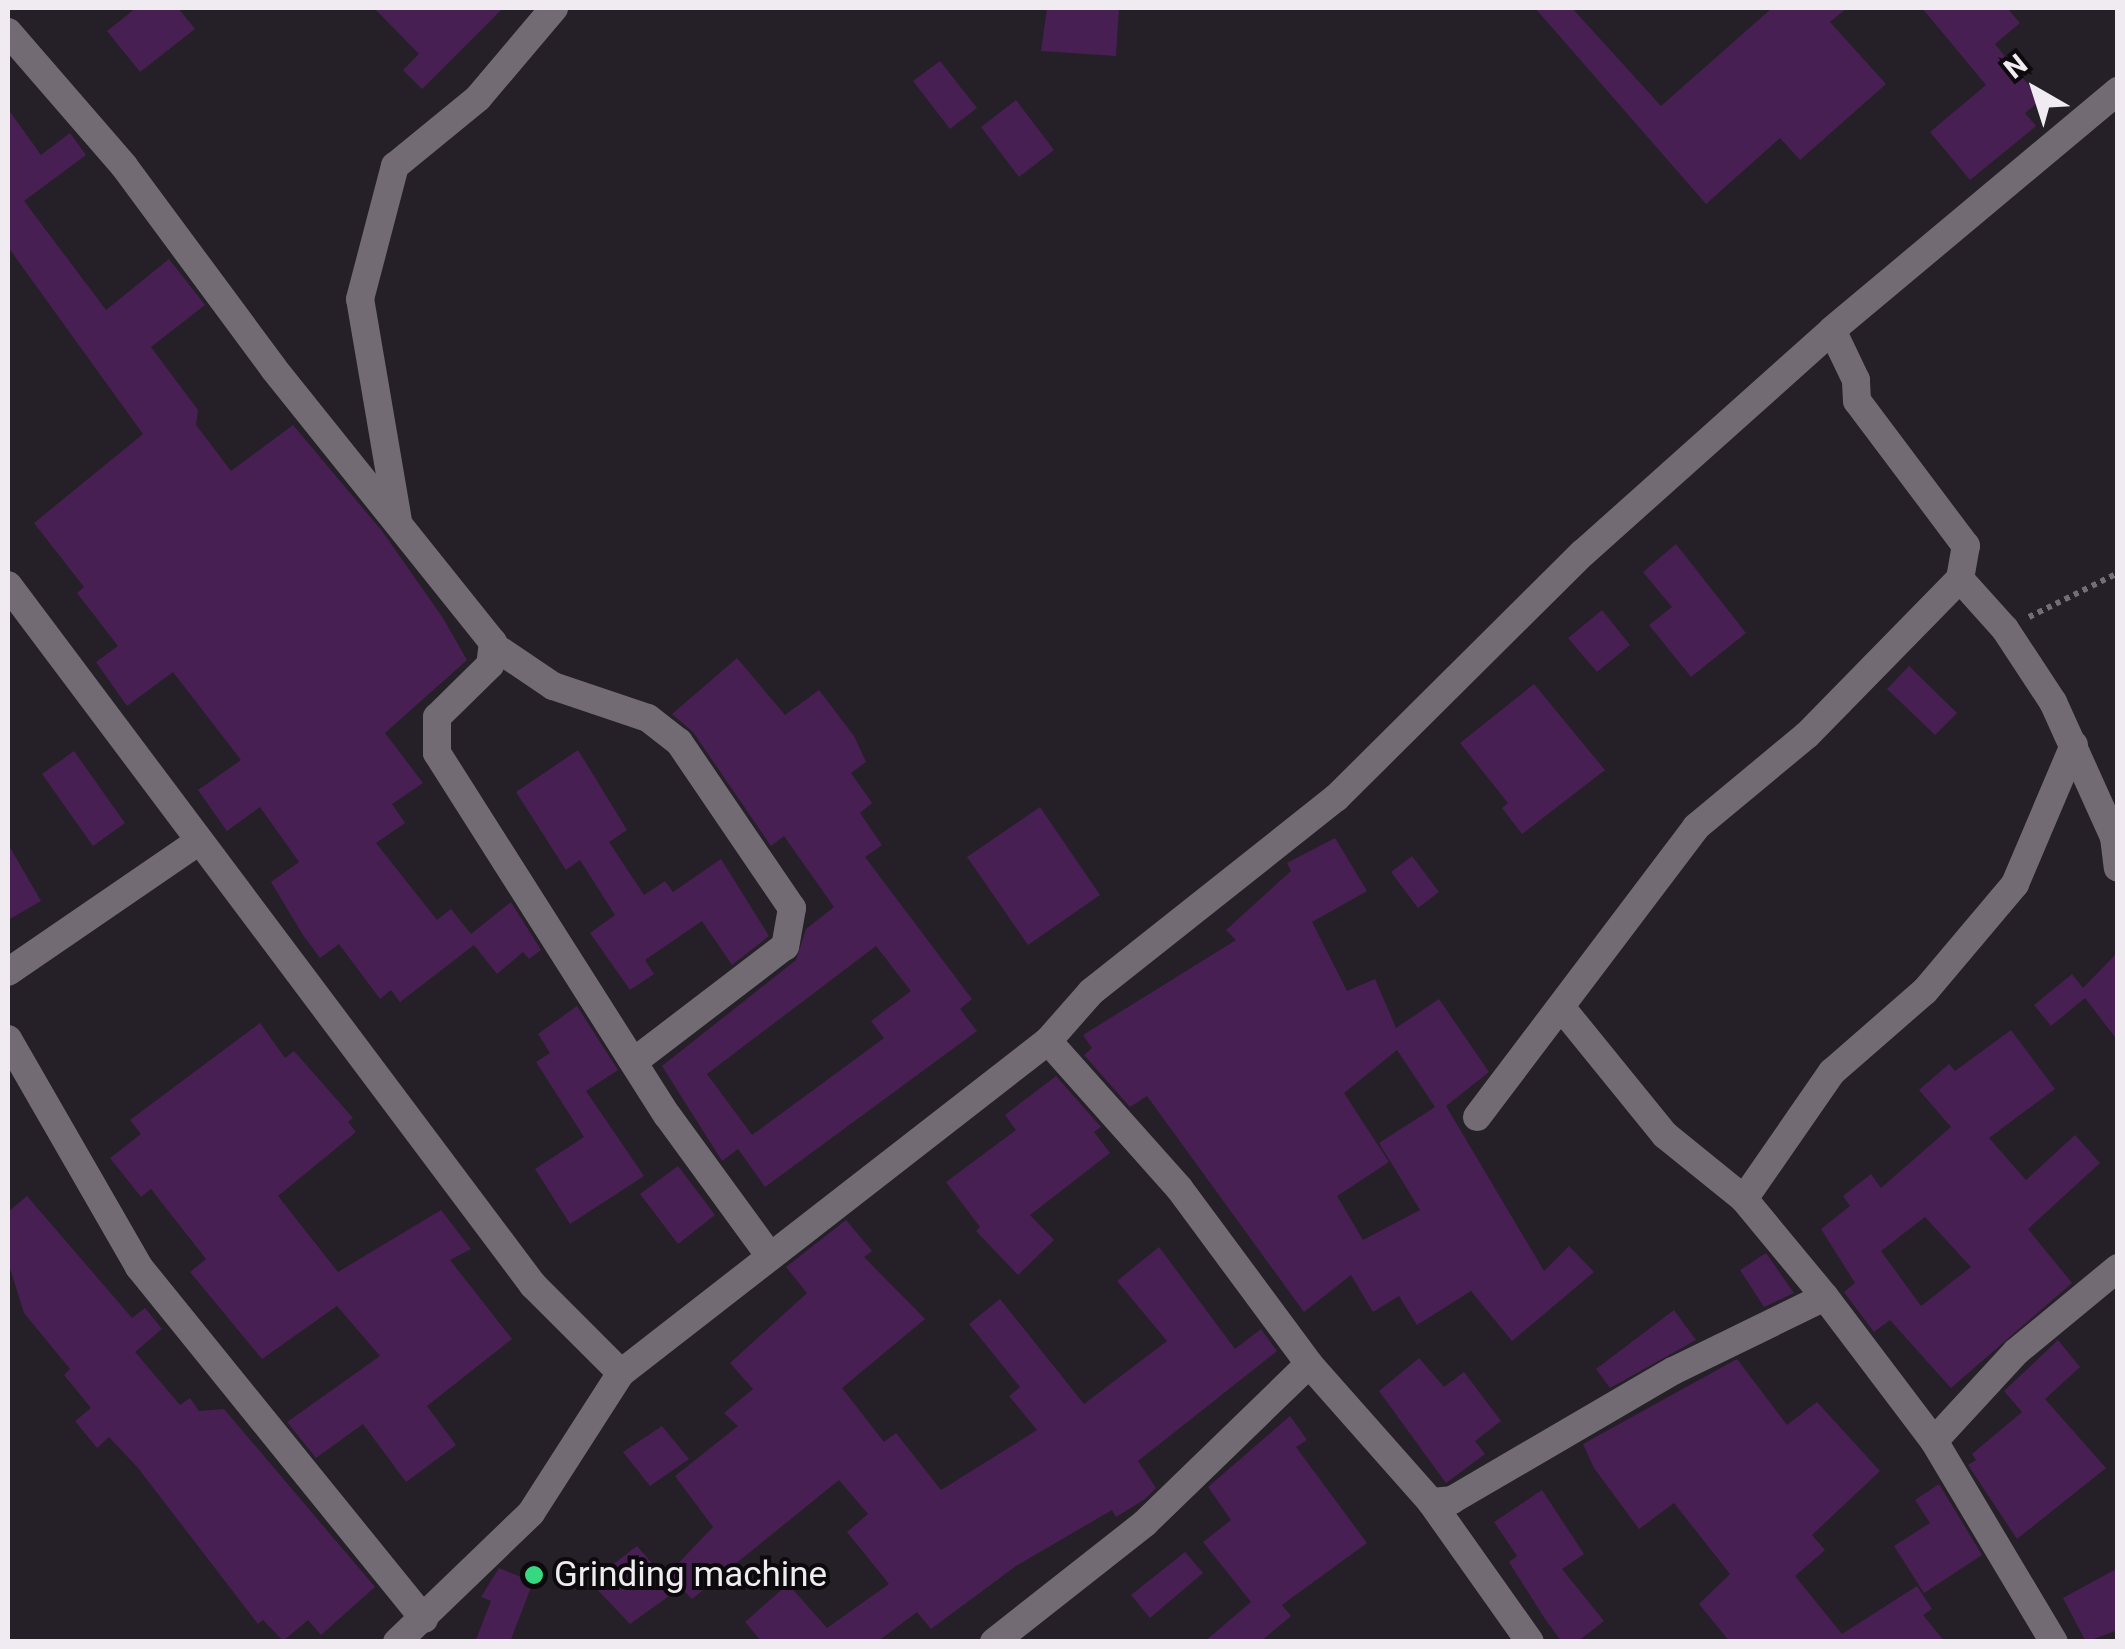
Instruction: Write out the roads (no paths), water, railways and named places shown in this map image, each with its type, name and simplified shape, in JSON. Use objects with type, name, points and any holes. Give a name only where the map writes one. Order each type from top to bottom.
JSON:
[{"type":"street","points":[[398,522],[360,299],[395,166],[478,98],[554,8]]},
{"type":"street","points":[[8,32],[124,166],[495,647],[553,686],[648,718],[678,742],[792,908],[785,946],[636,1060]]},
{"type":"street","points":[[398,1642],[532,1513],[620,1373],[1048,1041],[1091,992],[1336,798],[1583,553],[1832,330],[2118,91]]},
{"type":"street","points":[[1477,1117],[1696,827],[1807,735],[1960,579],[1966,546],[1857,401],[1856,380],[1832,330]]},
{"type":"street","points":[[1960,579],[2005,629],[2074,745],[2114,837],[2118,868]]},
{"type":"street","points":[[8,585],[533,1285],[620,1373]]},
{"type":"street","points":[[495,647],[490,665],[437,717],[438,753],[636,1060],[667,1115],[770,1256]]},
{"type":"street","points":[[1744,1199],[1832,1072],[1925,990],[2016,884],[2074,745]]},
{"type":"street","points":[[8,972],[198,842]]},
{"type":"street","points":[[1561,1006],[1666,1135],[1744,1199],[1825,1297],[1934,1441],[2054,1642]]},
{"type":"street","points":[[8,1039],[140,1267],[424,1620]]},
{"type":"street","points":[[1048,1041],[1179,1188],[1309,1364],[1431,1502],[1527,1640]]},
{"type":"street","points":[[1934,1441],[2016,1352],[2118,1268]]},
{"type":"street","points":[[1431,1502],[1452,1500],[1673,1370],[1825,1297]]},
{"type":"street","points":[[994,1642],[1144,1522],[1309,1364]]},
{"type":"place","name":"Grinding machine","points":[[534,1575]]}]
